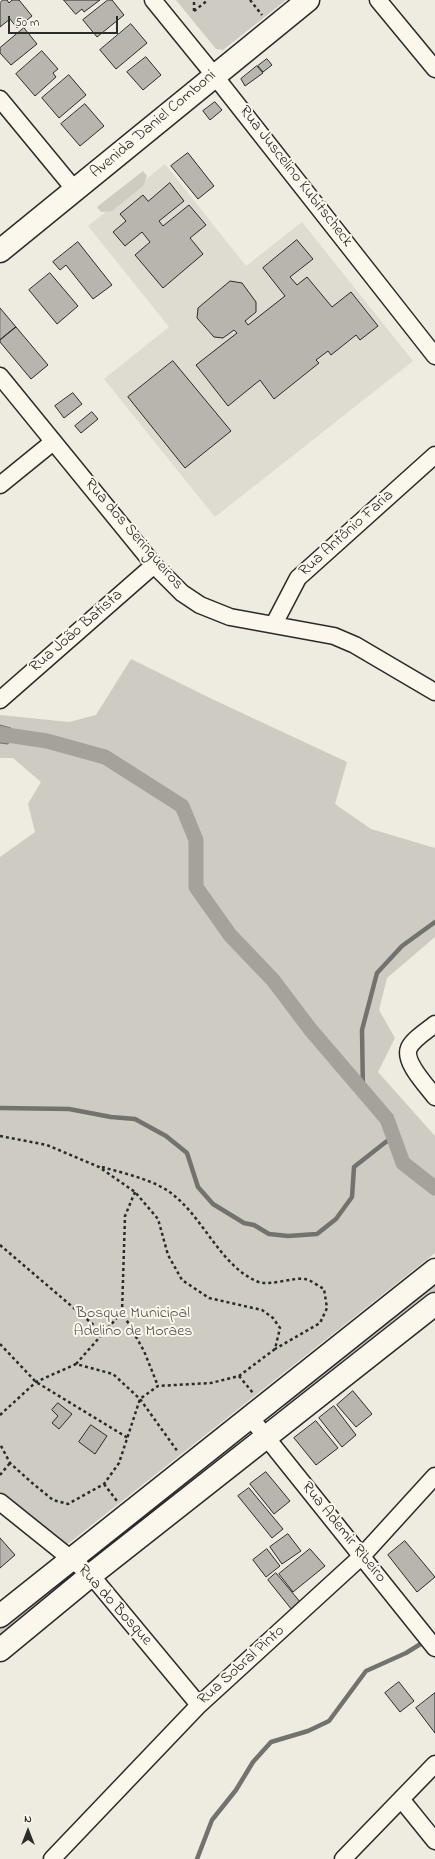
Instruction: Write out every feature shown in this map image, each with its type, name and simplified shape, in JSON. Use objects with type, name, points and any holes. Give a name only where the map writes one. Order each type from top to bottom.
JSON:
[{"type":"street","name":"Rua Juscelino Kubitscheck","points":[[153,0],[214,75],[435,356]]},
{"type":"street","name":"Avenida Daniel Comboni","points":[[0,251],[214,75],[308,0]]},
{"type":"street","points":[[378,0],[435,69]]},
{"type":"street","points":[[0,99],[75,190]]},
{"type":"street","name":"Rua dos Seringueiros","points":[[0,376],[154,565],[182,594],[200,605],[230,616],[334,636],[355,645],[435,692]]},
{"type":"street","points":[[0,485],[53,442]]},
{"type":"street","name":"Rua Antônio Faria","points":[[274,624],[298,578],[434,459]]},
{"type":"street","name":"Rua João Batista","points":[[0,700],[154,565]]},
{"type":"street","points":[[435,1024],[409,1047],[408,1055],[412,1066],[435,1097]]},
{"type":"street","points":[[0,1616],[435,1270]]},
{"type":"street","points":[[0,1650],[90,1575],[435,1304]]},
{"type":"street","name":"Rua Ademir Ribeiro","points":[[250,1417],[422,1631],[434,1648]]},
{"type":"street","name":"Rua Sobral Pinto","points":[[52,1859],[199,1705],[362,1556],[435,1476]]},
{"type":"street","name":"Rua do Bosque","points":[[0,1502],[90,1575],[199,1705]]},
{"type":"street","points":[[343,1859],[435,1764]]},
{"type":"street","points":[[401,1799],[435,1841]]},
{"type":"path","points":[[194,0],[194,11],[208,0]]},
{"type":"path","points":[[250,0],[264,17]]},
{"type":"path","points":[[0,1136],[47,1145],[99,1167],[139,1178],[165,1190],[182,1204],[240,1271],[258,1282],[286,1282],[305,1279],[324,1289],[327,1308],[320,1323],[275,1349],[240,1376],[211,1383],[158,1386],[140,1399],[119,1463],[104,1484],[68,1504],[52,1500],[10,1463],[0,1444]]},
{"type":"path","points":[[99,1167],[135,1192],[158,1219],[168,1255],[182,1280],[209,1298],[262,1310],[273,1318],[280,1328],[275,1349]]},
{"type":"path","points":[[135,1192],[125,1216],[122,1312],[144,1351],[158,1386]]},
{"type":"path","points":[[0,1246],[103,1333]]},
{"type":"path","points":[[0,1415],[36,1382],[76,1364],[122,1312]]},
{"type":"path","points":[[0,1344],[36,1382],[128,1438]]},
{"type":"path","points":[[76,1364],[113,1374],[140,1399],[189,1466]]},
{"type":"path","points":[[0,1475],[10,1463]]},
{"type":"shaded area","points":[[165,164],[246,266],[302,222],[413,361],[215,517],[104,379],[169,327],[88,226]]},
{"type":"shaded area","points":[[0,725],[11,728],[8,744],[0,743]]},
{"type":"green space","points":[[176,0],[286,0],[223,50],[216,49]]},
{"type":"green space","points":[[143,171],[147,176],[143,186],[112,211],[101,212],[97,207]]},
{"type":"green space","name":"Bosque Municipal Adelino de Moraes","points":[[131,659],[212,699],[347,762],[335,804],[371,829],[435,848],[435,937],[387,978],[379,1010],[395,1038],[378,1072],[435,1136],[435,1253],[64,1547],[0,1492],[0,857],[35,832],[28,804],[41,782],[13,758],[0,758],[0,715],[69,722],[96,715]]},
{"type":"green space","points":[[435,1282],[435,1291],[289,1409],[284,1404]]},
{"type":"green space","points":[[234,1442],[237,1447],[97,1560],[92,1559],[92,1555]]},
{"type":"green space","points":[[66,1574],[72,1574],[71,1580],[0,1637],[0,1627]]},
{"type":"building","points":[[3,0],[7,0],[9,3],[12,0],[19,0],[32,16],[17,28],[10,19],[0,27],[0,3]]},
{"type":"building","points":[[64,0],[100,0],[84,12],[82,9],[76,14]]},
{"type":"building","points":[[108,0],[112,0],[124,15],[97,37],[83,20]]},
{"type":"building","points":[[131,24],[147,43],[116,69],[100,50]]},
{"type":"building","points":[[24,28],[37,44],[11,65],[0,53],[0,48]]},
{"type":"building","points":[[42,51],[58,69],[53,73],[56,77],[35,96],[16,74]]},
{"type":"building","points":[[146,57],[161,75],[143,90],[127,72]]},
{"type":"building","points":[[267,59],[272,65],[263,72],[258,66]]},
{"type":"building","points":[[257,66],[263,73],[245,86],[241,79]]},
{"type":"building","points":[[69,75],[86,95],[59,118],[42,98]]},
{"type":"building","points":[[215,102],[222,110],[210,120],[203,111]]},
{"type":"building","points":[[85,104],[104,126],[80,146],[61,124]]},
{"type":"building","points":[[188,153],[214,186],[198,199],[171,166]]},
{"type":"building","points":[[170,183],[184,201],[159,221],[163,226],[189,205],[206,225],[190,238],[203,254],[163,288],[135,255],[150,242],[142,232],[125,246],[113,232],[126,221],[120,214],[143,195],[148,201]]},
{"type":"building","points":[[297,240],[313,259],[290,277],[297,285],[307,277],[332,307],[351,292],[378,326],[360,340],[356,335],[331,355],[328,351],[316,360],[319,363],[274,399],[260,380],[228,406],[196,365],[237,333],[234,330],[223,338],[214,337],[197,318],[198,308],[230,281],[242,283],[256,302],[256,312],[245,321],[248,325],[285,296],[263,268]]},
{"type":"building","points":[[78,242],[112,285],[93,299],[66,265],[60,270],[53,262]]},
{"type":"building","points":[[50,273],[78,306],[57,324],[29,290]]},
{"type":"building","points":[[0,308],[16,327],[0,340]]},
{"type":"building","points":[[16,327],[48,365],[31,379],[0,342],[0,340]]},
{"type":"building","points":[[173,361],[231,431],[185,468],[128,397]]},
{"type":"building","points":[[73,393],[82,404],[64,418],[55,406]]},
{"type":"building","points":[[92,412],[98,419],[81,433],[75,426]]},
{"type":"building","points":[[353,1391],[372,1414],[356,1427],[337,1405]]},
{"type":"building","points":[[58,1403],[72,1414],[59,1429],[52,1423],[58,1416],[52,1410]]},
{"type":"building","points":[[334,1406],[356,1435],[342,1447],[319,1418]]},
{"type":"building","points":[[316,1421],[338,1448],[316,1465],[294,1438]]},
{"type":"building","points":[[91,1425],[107,1436],[95,1454],[79,1442]]},
{"type":"building","points":[[266,1472],[290,1501],[274,1514],[250,1484]]},
{"type":"building","points":[[249,1488],[283,1529],[272,1538],[238,1496]]},
{"type":"building","points":[[288,1534],[301,1551],[282,1564],[270,1547]]},
{"type":"building","points":[[0,1538],[15,1555],[0,1568]]},
{"type":"building","points":[[405,1541],[435,1577],[417,1592],[388,1555]]},
{"type":"building","points":[[267,1549],[280,1566],[266,1577],[253,1560]]},
{"type":"building","points":[[310,1549],[325,1566],[293,1592],[279,1574]]},
{"type":"building","points":[[276,1573],[301,1603],[292,1610],[268,1580]]},
{"type":"building","points":[[399,1682],[414,1701],[400,1712],[385,1693]]},
{"type":"building","points":[[435,1693],[435,1733],[416,1708]]},
{"type":"waterway","points":[[0,734],[47,741],[105,757],[182,806],[196,840],[196,887],[230,935],[273,980],[310,1029],[387,1119],[403,1163],[435,1188]]},
{"type":"waterway","points":[[363,1092],[362,1030],[377,973],[402,946],[435,922]]},
{"type":"waterway","points":[[0,1108],[69,1109],[111,1117],[135,1119],[166,1136],[187,1153],[198,1187],[213,1204],[244,1223],[254,1225],[269,1234],[288,1236],[317,1234],[336,1219],[352,1197],[354,1167],[387,1141],[395,1142]]},
{"type":"waterway","points":[[197,1859],[212,1820],[236,1790],[253,1762],[271,1742],[308,1731],[329,1721],[366,1671],[406,1653],[435,1635]]}]
